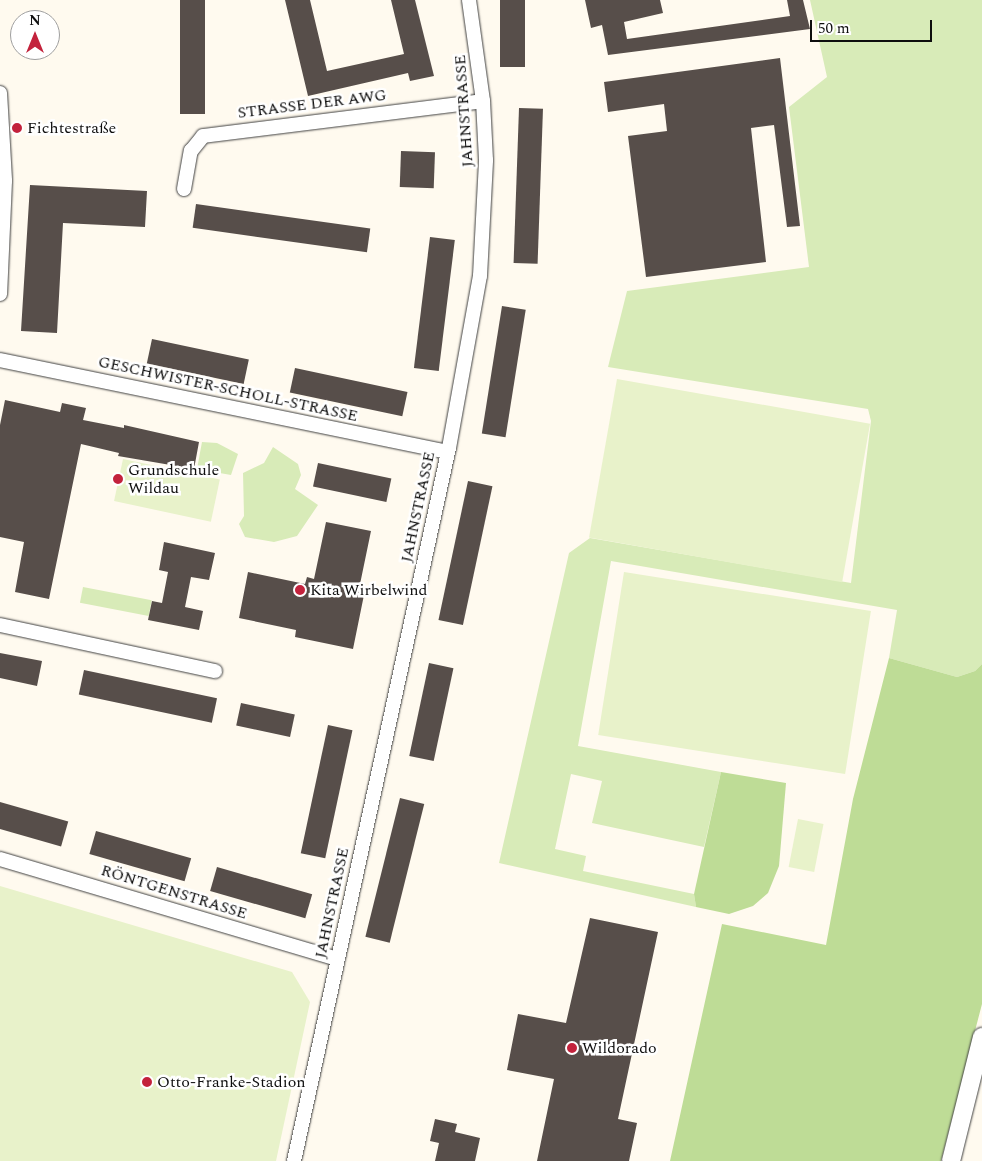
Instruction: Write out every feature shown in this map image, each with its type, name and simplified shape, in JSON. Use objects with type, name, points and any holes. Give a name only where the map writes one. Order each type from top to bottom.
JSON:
[{"type":"street","name":"JAHNSTRASSE","points":[[294,1161],[448,452],[480,276],[486,188],[483,101],[469,0]]},
{"type":"street","points":[[0,93],[5,181],[0,294]]},
{"type":"street","name":"STRASSE DER AWG","points":[[184,188],[191,151],[203,136],[483,101]]},
{"type":"street","name":"GESCHWISTER-SCHOLL-STRASSE","points":[[0,360],[448,452]]},
{"type":"street","points":[[0,625],[215,671]]},
{"type":"street","name":"RÖNTGENSTRASSE","points":[[0,859],[338,959]]},
{"type":"street","points":[[951,1161],[982,1037]]},
{"type":"green space","points":[[810,0],[982,0],[982,664],[975,671],[957,677],[889,658],[897,610],[611,561],[578,746],[721,772],[704,847],[592,823],[602,781],[571,774],[555,849],[586,856],[583,871],[694,894],[696,907],[499,863],[569,553],[590,538],[851,583],[871,421],[868,409],[608,367],[627,291],[809,267],[789,107],[827,77]]},
{"type":"green space","points":[[617,379],[870,424],[842,582],[589,538]]},
{"type":"green space","points":[[202,442],[217,443],[238,454],[231,475],[197,469]]},
{"type":"green space","points":[[273,447],[298,464],[301,475],[295,489],[318,505],[297,536],[274,542],[245,537],[239,524],[244,516],[243,473],[264,463]]},
{"type":"green space","points":[[123,459],[220,480],[211,522],[114,501]]},
{"type":"green space","points":[[624,572],[871,611],[845,774],[598,735]]},
{"type":"green space","points":[[83,587],[152,600],[149,616],[80,603]]},
{"type":"green space","points":[[889,658],[957,677],[975,671],[982,664],[982,1004],[941,1161],[670,1161],[722,924],[826,945],[853,799]]},
{"type":"green space","points":[[721,772],[786,783],[779,866],[768,893],[753,906],[729,914],[696,907],[694,894]]},
{"type":"green space","points":[[798,819],[824,824],[814,872],[789,867]]},
{"type":"green space","name":"Otto-Franke-Stadion","points":[[0,886],[292,972],[310,1002],[276,1161],[0,1161]]},
{"type":"building","points":[[180,0],[205,0],[205,114],[180,114]]},
{"type":"building","points":[[285,0],[310,0],[327,71],[404,54],[391,0],[415,0],[434,76],[410,81],[408,73],[308,96]]},
{"type":"building","points":[[500,0],[525,0],[525,67],[500,67]]},
{"type":"building","points":[[585,0],[660,0],[663,13],[624,22],[627,39],[790,16],[787,0],[803,0],[810,29],[608,55],[602,25],[591,28]]},
{"type":"building","points":[[780,58],[800,226],[787,227],[774,125],[751,128],[766,262],[646,277],[628,136],[667,131],[664,104],[608,112],[604,82]]},
{"type":"building","points":[[519,108],[543,109],[538,264],[514,263]]},
{"type":"building","points":[[401,151],[435,152],[434,188],[400,187]]},
{"type":"building","points":[[30,185],[147,191],[145,227],[63,223],[57,333],[21,331]]},
{"type":"building","points":[[196,204],[370,228],[367,252],[193,228]]},
{"type":"building","points":[[430,237],[455,240],[439,371],[414,368]]},
{"type":"building","points":[[502,306],[526,310],[506,437],[482,433]]},
{"type":"building","points":[[152,339],[249,360],[244,384],[147,363]]},
{"type":"building","points":[[295,368],[407,392],[402,416],[290,392]]},
{"type":"building","points":[[5,400],[60,412],[62,403],[86,408],[83,420],[124,428],[124,425],[199,442],[194,469],[118,456],[119,453],[81,444],[49,599],[15,592],[24,542],[0,537],[0,425]]},
{"type":"building","points":[[318,463],[391,479],[386,502],[313,486]]},
{"type":"building","points":[[468,481],[492,486],[463,625],[438,620]]},
{"type":"building","points":[[326,522],[371,531],[359,589],[365,590],[353,649],[295,637],[296,630],[239,618],[248,572],[305,584],[307,577],[314,579]]},
{"type":"building","points":[[164,542],[215,553],[209,580],[191,577],[185,607],[203,611],[199,630],[148,620],[152,601],[162,603],[168,572],[159,570]]},
{"type":"building","points":[[0,653],[42,661],[37,686],[0,678]]},
{"type":"building","points":[[429,663],[453,668],[434,761],[409,756]]},
{"type":"building","points":[[84,670],[217,698],[212,723],[79,694]]},
{"type":"building","points":[[241,703],[295,714],[290,737],[236,725]]},
{"type":"building","points":[[328,725],[352,730],[325,858],[301,853]]},
{"type":"building","points":[[400,798],[424,804],[390,943],[365,937]]},
{"type":"building","points":[[0,802],[68,822],[61,847],[0,829]]},
{"type":"building","points":[[96,831],[191,858],[185,881],[89,854]]},
{"type":"building","points":[[217,867],[312,894],[305,918],[210,891]]},
{"type":"building","name":"Wildorado","points":[[590,918],[658,932],[618,1119],[637,1123],[629,1161],[537,1161],[554,1079],[507,1070],[518,1014],[566,1023]]},
{"type":"building","points":[[435,1119],[457,1124],[455,1132],[480,1138],[475,1161],[435,1161],[439,1143],[430,1141]]},
{"type":"place","name":"Fichtestraße","points":[[17,128]]},
{"type":"place","name":"Grundschule Wildau","points":[[118,479]]},
{"type":"place","name":"Kita Wirbelwind","points":[[300,590]]},
{"type":"place","name":"Wildorado","points":[[572,1048]]},
{"type":"place","name":"Otto-Franke-Stadion","points":[[147,1082]]}]
